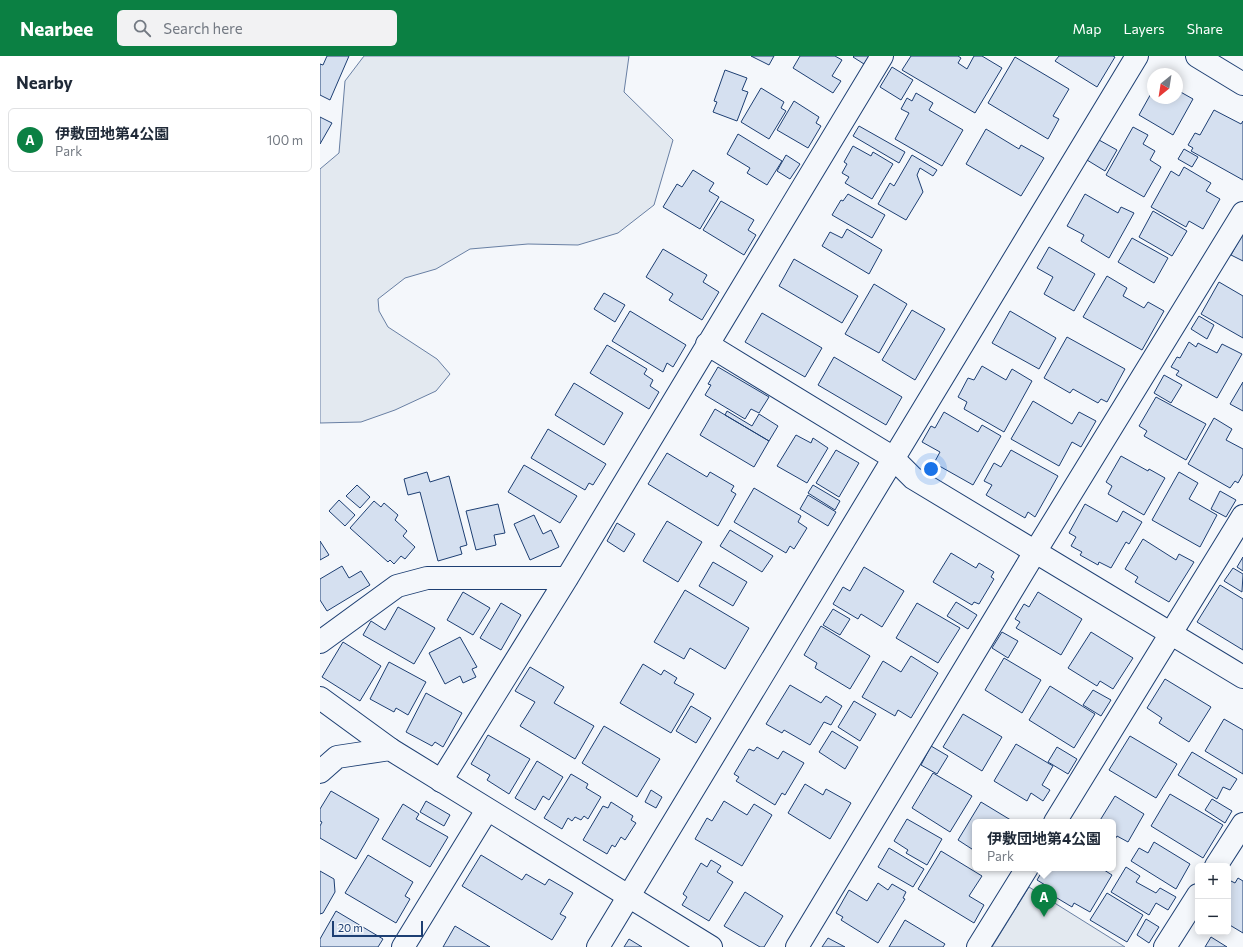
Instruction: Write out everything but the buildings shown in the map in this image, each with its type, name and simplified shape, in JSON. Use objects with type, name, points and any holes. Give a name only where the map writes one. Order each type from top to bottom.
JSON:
[{"type":"street","points":[[441,781],[567,578],[882,56]]},
{"type":"street","points":[[598,947],[892,457],[1137,56]]},
{"type":"street","points":[[1197,56],[1243,84]]},
{"type":"street","points":[[796,947],[1035,552],[1243,213]]},
{"type":"street","points":[[707,344],[892,457],[914,478],[1243,677]]},
{"type":"street","points":[[1057,819],[1243,516]]},
{"type":"street","points":[[320,642],[397,586],[427,578],[567,578]]},
{"type":"street","points":[[320,698],[390,749],[711,947]]},
{"type":"street","points":[[320,772],[337,756],[390,749]]},
{"type":"street","points":[[402,947],[487,810]]},
{"type":"street","points":[[1218,863],[1243,824]]},
{"type":"street","points":[[978,947],[1024,871]]},
{"type":"street","points":[[1165,947],[1195,899]]},
{"type":"shaded area","points":[[364,56],[629,56],[624,92],[673,140],[654,205],[618,233],[578,245],[528,244],[470,249],[436,269],[405,278],[378,299],[379,311],[388,327],[437,359],[450,374],[436,391],[395,410],[361,422],[320,423],[320,169],[339,153],[345,81]]},
{"type":"shaded area","points":[[1029,887],[1125,947],[992,947]]},
{"type":"place","name":"伊敷団地第4公園","points":[[1044,917]]}]
